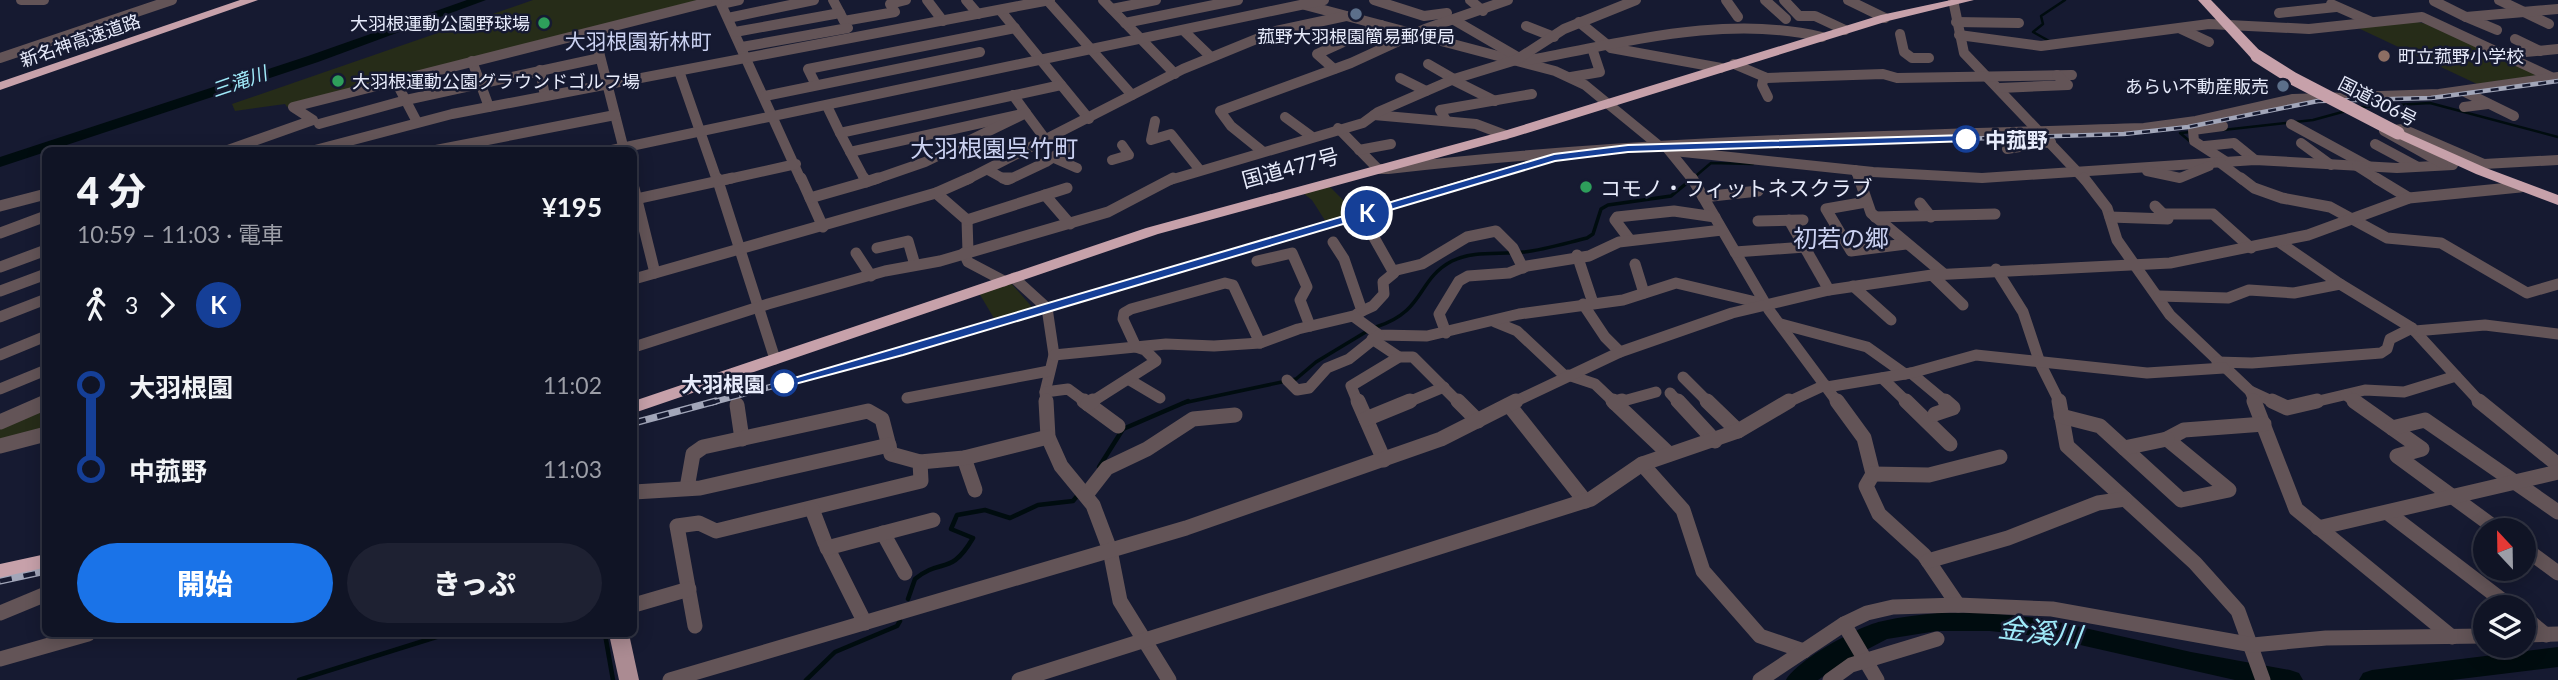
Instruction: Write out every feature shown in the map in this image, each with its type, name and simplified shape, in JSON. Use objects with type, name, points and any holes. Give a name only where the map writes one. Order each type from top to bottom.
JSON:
[{"type":"highway","name":"新名神高速道路","points":[[0,83],[237,0]]},
{"type":"highway","name":"新名神高速道路","points":[[0,83],[252,0]]},
{"type":"highway","name":"国道306号","points":[[2204,0],[2229,23],[2257,56],[2292,78],[2520,187],[2558,200]]},
{"type":"highway","name":"国道477号","points":[[637,406],[1152,231],[1504,135],[1845,30],[1958,1]]},
{"type":"highway","points":[[0,572],[42,563]]},
{"type":"main road","points":[[620,637],[629,680]]},
{"type":"street","points":[[21,0],[44,0]]},
{"type":"street","points":[[0,58],[172,0]]},
{"type":"street","points":[[346,141],[293,107],[534,45],[719,2],[739,0]]},
{"type":"street","points":[[728,18],[814,0]]},
{"type":"street","points":[[833,0],[853,39]]},
{"type":"street","points":[[742,47],[844,21],[906,0]]},
{"type":"street","points":[[926,0],[943,21]]},
{"type":"street","points":[[966,0],[978,14]]},
{"type":"street","points":[[325,147],[417,122],[489,107],[1000,10],[1009,4],[1048,0],[1132,95]]},
{"type":"street","points":[[1103,0],[1175,74]]},
{"type":"street","points":[[1112,9],[1156,0]]},
{"type":"street","points":[[1125,23],[1238,0]]},
{"type":"street","points":[[633,147],[1185,32],[1324,0]]},
{"type":"street","points":[[1374,0],[1424,16],[1451,16],[1483,10],[1508,0]]},
{"type":"street","points":[[1470,0],[1483,10]]},
{"type":"street","points":[[1519,60],[1579,22],[1636,0]]},
{"type":"street","points":[[1726,0],[1738,17]]},
{"type":"street","points":[[1765,0],[1786,19]]},
{"type":"street","points":[[1784,0],[1799,16],[1815,16],[1845,30]]},
{"type":"street","points":[[1848,0],[1885,19]]},
{"type":"street","points":[[2321,0],[2373,22]]},
{"type":"street","points":[[2438,0],[2434,1],[2497,30]]},
{"type":"street","points":[[2499,0],[2549,24]]},
{"type":"street","points":[[1958,1],[1956,22],[1964,53],[2077,170],[2110,217],[2117,240],[2171,315],[2250,391],[2287,408],[2365,390],[2404,392],[2456,376]]},
{"type":"street","points":[[719,2],[748,59],[823,227]]},
{"type":"street","points":[[2287,2],[2304,10]]},
{"type":"street","points":[[1303,3],[1519,60],[1571,77],[1663,146],[1692,178],[1762,303],[1864,438],[1873,474],[1866,486],[1879,514],[1928,561],[1958,605]]},
{"type":"street","points":[[110,20],[131,4]]},
{"type":"street","points":[[891,5],[907,28]]},
{"type":"street","points":[[2279,13],[2336,6]]},
{"type":"street","points":[[2466,17],[2558,9]]},
{"type":"street","points":[[1000,10],[1088,118]]},
{"type":"street","points":[[637,278],[936,193],[988,170],[1211,57],[1276,31],[1346,16]]},
{"type":"street","points":[[1262,151],[1231,126],[1220,111],[1334,69],[1451,16]]},
{"type":"street","points":[[1451,16],[1519,60]]},
{"type":"street","points":[[1959,35],[2041,46],[2229,23],[2309,29],[2422,17],[2556,78]]},
{"type":"street","points":[[735,32],[844,21]]},
{"type":"street","points":[[1579,22],[1611,48],[1728,66],[1764,78],[1882,74],[1897,78],[1987,75],[2032,78],[2072,75]]},
{"type":"street","points":[[1956,22],[2019,23]]},
{"type":"street","points":[[1334,69],[1317,54],[1381,25]]},
{"type":"street","points":[[1526,26],[1554,37]]},
{"type":"street","points":[[808,69],[1014,28]]},
{"type":"street","points":[[637,346],[757,308],[1070,224],[1115,209],[1181,174],[1363,123],[1374,115],[1453,79],[1519,60],[1593,51],[1643,39],[1713,28],[1801,32],[1822,37]]},
{"type":"street","points":[[2181,29],[2209,42]]},
{"type":"street","points":[[1185,32],[1211,57]]},
{"type":"street","points":[[1900,34],[1904,52],[1912,58],[1928,58]]},
{"type":"street","points":[[969,37],[995,71]]},
{"type":"street","points":[[2515,39],[2541,51]]},
{"type":"street","points":[[534,45],[545,96]]},
{"type":"street","points":[[2503,54],[2558,49]]},
{"type":"street","points":[[798,50],[816,86]]},
{"type":"street","points":[[1571,77],[1600,72],[1593,51]]},
{"type":"street","points":[[765,96],[980,52]]},
{"type":"street","points":[[237,147],[316,122],[539,70],[599,53],[615,115],[620,147]]},
{"type":"street","points":[[472,61],[489,107]]},
{"type":"street","points":[[1428,64],[1470,90],[1485,92],[1495,101]]},
{"type":"street","points":[[679,71],[742,250],[757,308],[775,359]]},
{"type":"street","points":[[2000,88],[2068,85],[2057,75]]},
{"type":"street","points":[[1400,78],[1426,91]]},
{"type":"street","points":[[1764,78],[1762,85],[1768,97]]},
{"type":"street","points":[[1338,128],[1378,169],[1531,151],[2144,128],[2196,121],[2293,99],[2424,95],[2556,78]]},
{"type":"street","points":[[396,80],[417,122]]},
{"type":"street","points":[[840,133],[1061,85]]},
{"type":"street","points":[[2463,91],[2514,116]]},
{"type":"street","points":[[1446,120],[1440,110],[1532,94]]},
{"type":"street","points":[[1013,95],[1049,139],[1071,145]]},
{"type":"street","points":[[2339,96],[2398,130],[2484,164],[2558,160]]},
{"type":"street","points":[[2464,107],[2489,104]]},
{"type":"street","points":[[827,106],[866,183]]},
{"type":"street","points":[[850,152],[1026,113]]},
{"type":"street","points":[[810,198],[866,183],[925,162],[1026,113]]},
{"type":"street","points":[[451,147],[615,115]]},
{"type":"street","points":[[1374,115],[1425,121],[1446,120],[1504,135]]},
{"type":"street","points":[[1285,117],[1311,136]]},
{"type":"street","points":[[1155,121],[1151,140],[1171,134],[1199,169]]},
{"type":"street","points":[[2291,124],[2363,166],[2409,198]]},
{"type":"street","points":[[2223,125],[2194,132],[2194,141],[2204,146],[2254,188],[2282,198],[2330,207],[2386,238],[2441,243],[2527,292],[2558,284]]},
{"type":"street","points":[[1663,146],[1855,170],[1982,178],[2138,168],[2181,178],[2191,177],[2222,162],[2255,160],[2363,166],[2450,166],[2407,147],[2384,131],[2398,130]]},
{"type":"street","points":[[988,170],[1007,180],[1054,158],[1082,139]]},
{"type":"street","points":[[2007,149],[2051,142]]},
{"type":"street","points":[[2204,146],[2234,143],[2255,160]]},
{"type":"street","points":[[2301,143],[2331,165]]},
{"type":"street","points":[[1359,150],[1391,144]]},
{"type":"street","points":[[2375,144],[2419,167]]},
{"type":"street","points":[[1112,160],[1129,155],[1122,145]]},
{"type":"street","points":[[1054,158],[1077,168]]},
{"type":"street","points":[[637,194],[718,181],[796,164]]},
{"type":"street","points":[[1855,170],[1866,202],[1875,217],[1938,274],[1963,305]]},
{"type":"street","points":[[670,680],[1186,528],[1384,460],[1478,421],[1566,375],[1620,352],[1703,321],[1762,303],[1938,274],[1996,269],[2170,263],[2279,242],[2409,198],[2520,187]]},
{"type":"street","points":[[967,220],[1067,188]]},
{"type":"street","points":[[1703,197],[1758,191]]},
{"type":"street","points":[[936,193],[967,220]]},
{"type":"street","points":[[0,206],[42,195]]},
{"type":"street","points":[[1045,195],[1070,224]]},
{"type":"street","points":[[637,202],[655,273]]},
{"type":"street","points":[[1866,202],[1826,209],[1852,251],[1906,244]]},
{"type":"street","points":[[1920,203],[1931,217]]},
{"type":"street","points":[[2110,217],[2168,219],[2159,210],[2213,214],[2251,248]]},
{"type":"street","points":[[1629,240],[1615,220],[1617,217],[1674,211],[1715,217]]},
{"type":"street","points":[[1875,217],[1995,214]]},
{"type":"street","points":[[0,233],[42,217]]},
{"type":"street","points":[[967,220],[968,262],[1009,279],[1047,308],[1046,317],[1054,355],[1045,392],[1048,437],[1061,466],[1093,505],[1110,550],[1120,601],[1142,641],[1169,680]]},
{"type":"street","points":[[1789,220],[1829,290]]},
{"type":"street","points":[[1758,221],[1803,220]]},
{"type":"street","points":[[1446,333],[1439,314],[1463,278],[1509,273],[1577,256],[1589,256],[1629,240],[1722,230]]},
{"type":"street","points":[[1054,355],[1136,347],[1260,343],[1357,314],[1373,306],[1384,294],[1383,282],[1393,271],[1422,264],[1467,237],[1496,231],[1515,252],[1522,268]]},
{"type":"street","points":[[1372,234],[1393,271]]},
{"type":"street","points":[[637,243],[647,240]]},
{"type":"street","points":[[877,248],[908,241],[915,265]]},
{"type":"street","points":[[1333,242],[1344,259],[1357,314],[1399,357]]},
{"type":"street","points":[[2279,242],[2413,329],[2482,403],[2558,465]]},
{"type":"street","points":[[1735,252],[1805,247]]},
{"type":"street","points":[[0,267],[42,253]]},
{"type":"street","points":[[856,253],[871,276]]},
{"type":"street","points":[[1257,261],[1292,253],[1307,287],[1300,300],[1310,326]]},
{"type":"street","points":[[1577,256],[1588,303],[1605,337],[1620,352]]},
{"type":"street","points":[[1635,264],[1644,293]]},
{"type":"street","points":[[1996,269],[2023,312],[2040,363],[2060,399],[2067,446],[2214,582],[2238,611],[2263,680]]},
{"type":"street","points":[[0,291],[42,275]]},
{"type":"street","points":[[1088,404],[1156,361],[1145,350],[1136,347],[1123,319],[1124,313],[1225,283],[1233,285],[1260,343]]},
{"type":"street","points":[[1373,333],[1427,336],[1446,333],[1519,314],[1623,300],[1682,284],[1762,303]]},
{"type":"street","points":[[2159,296],[2228,298],[2249,290],[2294,293],[2340,284]]},
{"type":"street","points":[[1853,286],[1891,320]]},
{"type":"street","points":[[0,317],[42,301]]},
{"type":"street","points":[[1495,321],[1519,330],[1550,366],[1566,375],[1591,382],[1669,454]]},
{"type":"street","points":[[1780,324],[1867,347],[1953,408],[1935,414]]},
{"type":"street","points":[[1019,680],[1585,501],[1642,464],[1738,431],[1799,395],[1826,386],[1908,374],[1968,356],[2147,373],[2381,353],[2387,349],[2390,339],[2413,329],[2485,325],[2558,334]]},
{"type":"street","points":[[1289,382],[1297,390],[1309,388],[1327,368],[1349,359],[1373,333]]},
{"type":"street","points":[[0,355],[42,339]]},
{"type":"street","points":[[1384,460],[1350,386],[1399,357],[1413,357],[1478,421]]},
{"type":"street","points":[[907,398],[1049,371]]},
{"type":"street","points":[[0,389],[42,372]]},
{"type":"street","points":[[1683,377],[1738,431]]},
{"type":"street","points":[[1882,378],[1950,444]]},
{"type":"street","points":[[1128,379],[1160,398]]},
{"type":"street","points":[[1366,419],[1444,387]]},
{"type":"street","points":[[1045,392],[1068,389],[1118,426]]},
{"type":"street","points":[[2250,391],[2296,509],[2452,638]]},
{"type":"street","points":[[1615,403],[1663,393],[1715,440]]},
{"type":"street","points":[[2346,395],[2421,449],[2397,456],[2481,518]]},
{"type":"street","points":[[0,422],[42,404]]},
{"type":"street","points":[[737,405],[742,439]]},
{"type":"street","points":[[1509,405],[1585,501]]},
{"type":"street","points":[[687,488],[693,454],[703,447],[868,411],[882,419],[891,454],[920,462],[964,458],[1048,437]]},
{"type":"street","points":[[1083,491],[1108,468],[1147,449],[1193,419],[1235,415]]},
{"type":"street","points":[[2061,416],[2100,426],[2180,500],[2229,490],[2167,439]]},
{"type":"street","points":[[2392,428],[2425,420],[2558,512]]},
{"type":"street","points":[[2124,448],[2167,439],[2183,430],[2264,424]]},
{"type":"street","points":[[0,446],[42,435]]},
{"type":"street","points":[[637,492],[687,488],[889,445]]},
{"type":"street","points":[[1873,474],[1929,475],[2000,457]]},
{"type":"street","points":[[964,458],[975,490]]},
{"type":"street","points":[[695,626],[677,526],[699,523],[716,530],[921,481],[920,462]]},
{"type":"street","points":[[1642,464],[1683,510],[1703,572],[1760,636],[1804,651]]},
{"type":"street","points":[[2318,528],[2558,472]]},
{"type":"street","points":[[1928,561],[2008,538],[2017,532],[2098,503],[2124,499]]},
{"type":"street","points":[[812,509],[827,548],[865,623]]},
{"type":"street","points":[[2388,513],[2495,595]]},
{"type":"street","points":[[827,548],[933,520]]},
{"type":"street","points":[[883,533],[905,573]]},
{"type":"street","points":[[2536,557],[2558,573]]},
{"type":"street","points":[[637,604],[689,589]]},
{"type":"street","points":[[0,613],[42,596]]},
{"type":"street","points":[[1760,680],[1867,613],[1894,607],[1958,605],[2052,609],[2255,652],[2326,638],[2473,637]]},
{"type":"street","points":[[2536,624],[2552,634]]},
{"type":"street","points":[[1845,629],[1877,680]]},
{"type":"street","points":[[0,659],[77,637]]},
{"type":"street","points":[[1830,680],[1863,658],[1937,639]]},
{"type":"green space","points":[[533,0],[713,0],[287,107],[285,104],[235,111],[232,104]]},
{"type":"green space","points":[[2414,21],[2539,75],[2477,84],[2358,28]]},
{"type":"green space","points":[[1329,186],[1356,213],[1326,222],[1312,200],[1303,193]]},
{"type":"green space","points":[[1010,282],[1032,307],[995,320],[979,293]]},
{"type":"green space","points":[[42,406],[42,432],[0,443],[0,425]]},
{"type":"waterway","name":"三滝川","points":[[46,147],[313,59],[479,0]]},
{"type":"waterway","points":[[2051,42],[2033,32],[2043,24],[2041,16],[2065,0]]},
{"type":"waterway","points":[[2361,107],[2430,103],[2558,137]]},
{"type":"waterway","points":[[2223,130],[2313,120],[2346,111]]},
{"type":"waterway","points":[[2191,132],[2180,133],[2192,143]]},
{"type":"waterway","name":"三滝川","points":[[0,162],[42,148]]},
{"type":"waterway","points":[[1691,180],[1711,163],[1753,164]]},
{"type":"waterway","points":[[1376,327],[1404,313],[1432,277],[1452,261],[1478,254],[1539,250],[1587,238],[1593,234],[1601,209],[1608,205],[1671,196],[1693,178]]},
{"type":"waterway","points":[[1184,403],[1296,379],[1316,362],[1369,330]]},
{"type":"waterway","points":[[1184,403],[1188,401]]},
{"type":"waterway","points":[[1099,467],[1123,429],[1184,403]]},
{"type":"waterway","points":[[908,599],[915,579],[958,558],[973,538],[951,529],[957,515],[985,510],[1010,518],[1038,505],[1073,501],[1078,495]]},
{"type":"waterway","points":[[806,680],[835,652],[897,626],[900,621]]},
{"type":"waterway","name":"金溪川","points":[[1799,680],[1838,653],[1882,630],[1937,622],[1990,622],[2045,628],[2191,662],[2290,680]]},
{"type":"waterway","points":[[299,680],[436,637]]},
{"type":"waterway","points":[[606,637],[613,680]]},
{"type":"waterway","name":"金溪川","points":[[2372,680],[2558,657]]},
{"type":"railway","points":[[1474,180],[1579,153],[1628,149],[2124,134],[2188,127],[2318,101],[2431,98],[2558,81]]},
{"type":"railway","points":[[710,403],[874,359],[1480,178]]},
{"type":"railway","points":[[637,422],[716,401]]},
{"type":"railway","points":[[0,581],[42,572]]},
{"type":"train","name":"K","points":[[784,383],[898,352],[1554,158],[1628,149],[1966,139]]},
{"type":"place","name":"菰野大羽根園簡易郵便局","points":[[1356,14]]},
{"type":"place","name":"大羽根運動公園野球場","points":[[544,23]]},
{"type":"place","name":"町立菰野小学校","points":[[2384,56]]},
{"type":"place","name":"大羽根運動公園グラウンドゴルフ場","points":[[338,81]]},
{"type":"place","name":"あらい不動産販売","points":[[2283,86]]},
{"type":"place","name":"中菰野","points":[[1966,139]]},
{"type":"place","name":"コモノ・フィットネスクラブ","points":[[1586,187]]},
{"type":"place","name":"大羽根園","points":[[784,383]]},
{"type":"district","name":"大羽根園新林町","points":[[638,40]]},
{"type":"district","name":"大羽根園呉竹町","points":[[994,147]]},
{"type":"district","name":"初若の郷","points":[[1841,237]]}]
